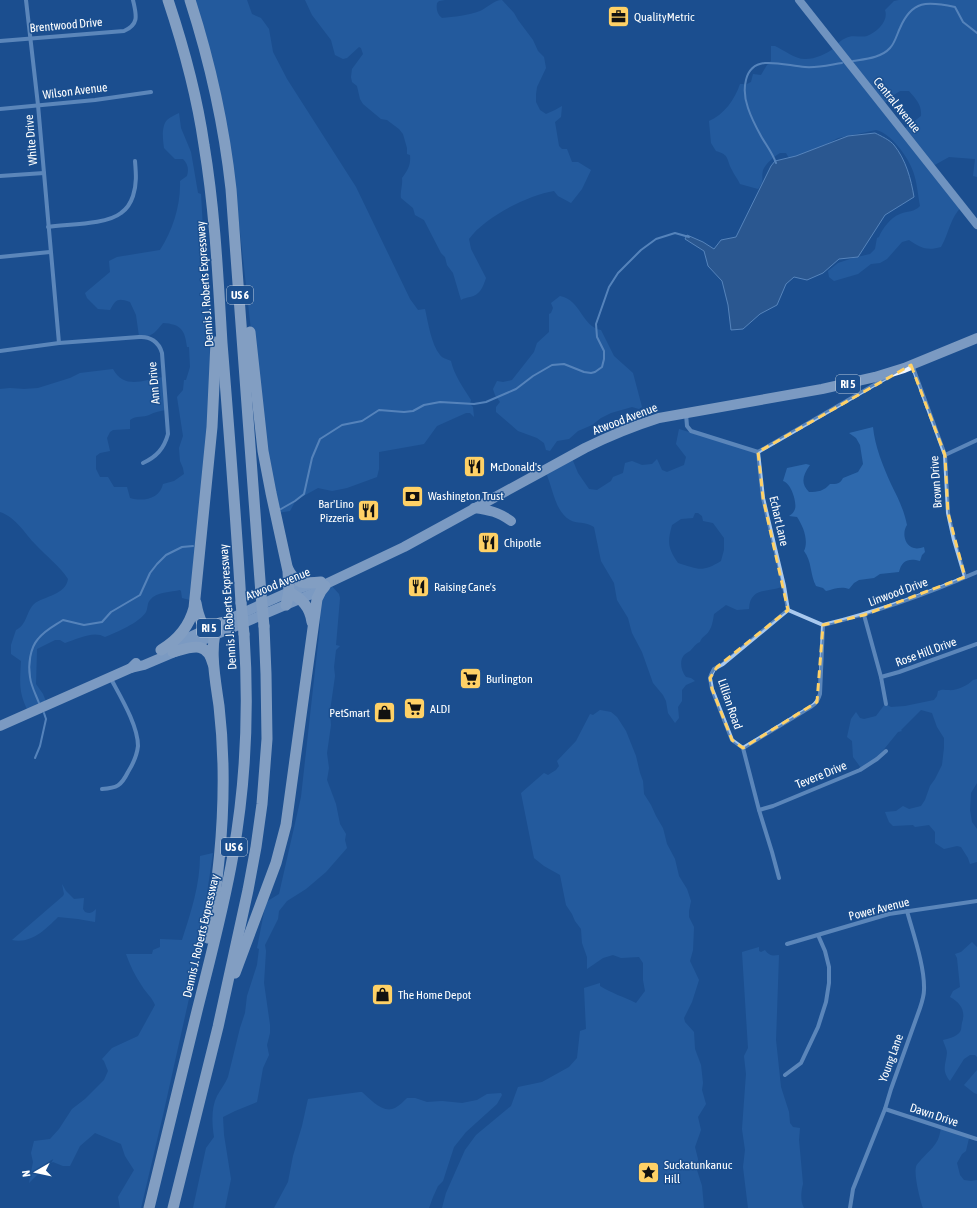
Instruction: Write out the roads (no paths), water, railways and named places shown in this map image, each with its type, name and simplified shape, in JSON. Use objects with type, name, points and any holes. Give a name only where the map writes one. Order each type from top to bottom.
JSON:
[{"type":"highway","name":"Dennis J. Roberts Expressway","points":[[149,1208],[225,897],[240,812],[246,727],[244,634],[217,264],[208,174],[201,125],[187,62],[168,0]]},
{"type":"highway","name":"US 6","points":[[173,1208],[218,1027],[252,868],[262,804],[266,761],[267,717],[264,626],[232,196],[222,125],[208,62],[190,0]]},
{"type":"highway","points":[[161,650],[176,640],[187,626],[194,608],[214,406],[217,264]]},
{"type":"highway","points":[[238,265],[249,326],[264,456],[286,563],[289,592],[286,605]]},
{"type":"highway","points":[[286,563],[292,575],[299,582],[308,584],[324,583]]},
{"type":"highway","points":[[218,1027],[245,944],[276,863],[283,838],[290,798],[318,596],[324,583]]},
{"type":"highway","points":[[196,588],[197,608],[200,620],[210,632],[214,675]]},
{"type":"highway","points":[[289,592],[306,604],[310,612],[312,640]]},
{"type":"highway","points":[[210,632],[216,629],[220,622]]},
{"type":"highway","points":[[173,652],[194,647],[203,648],[211,658],[219,706],[223,755],[222,839],[212,915],[186,1054]]},
{"type":"main road","name":"Central Avenue","points":[[799,0],[977,225]]},
{"type":"main road","name":"Atwood Avenue","points":[[220,622],[289,592],[324,583],[404,547],[605,438],[659,418],[838,386],[875,377],[908,366],[977,338]]},
{"type":"main road","points":[[474,508],[491,510],[501,514],[511,521]]},
{"type":"main road","name":"Atwood Avenue","points":[[131,668],[138,661],[161,650],[286,605],[317,592],[324,583]]},
{"type":"main road","name":"Atwood Avenue","points":[[0,726],[131,668],[144,665],[173,652],[210,632]]},
{"type":"street","name":"White Drive","points":[[26,0],[38,105],[52,278],[59,343]]},
{"type":"street","name":"Brentwood Drive","points":[[0,40],[124,31],[133,26],[136,14],[133,0]]},
{"type":"street","name":"Wilson Avenue","points":[[0,109],[95,100],[151,92]]},
{"type":"street","points":[[48,226],[97,222],[121,214],[128,206],[133,196],[136,176],[135,161]]},
{"type":"street","points":[[0,176],[44,173]]},
{"type":"street","points":[[0,257],[50,252]]},
{"type":"street","name":"Ann Drive","points":[[0,351],[59,343],[144,336],[154,340],[162,353],[168,434],[165,442],[154,458],[143,462]]},
{"type":"street","points":[[686,413],[687,426],[691,431],[758,452],[908,366]]},
{"type":"street","name":"Brown Drive","points":[[908,366],[945,454],[948,513],[965,577]]},
{"type":"street","points":[[945,454],[977,440]]},
{"type":"street","name":"Echart Lane","points":[[758,452],[763,498],[786,594],[788,610]]},
{"type":"street","name":"Linwood Drive","points":[[823,625],[864,615],[942,587],[977,572]]},
{"type":"street","points":[[743,748],[810,708],[817,702],[820,694],[823,625],[788,610]]},
{"type":"street","name":"Lillian Road","points":[[779,878],[743,748],[732,740],[712,689],[710,678],[714,669],[723,664],[788,610]]},
{"type":"street","points":[[864,615],[881,677],[886,704]]},
{"type":"street","name":"Rose Hill Drive","points":[[881,677],[977,644]]},
{"type":"street","points":[[102,789],[112,788],[119,785],[124,780],[135,759],[138,746],[135,729],[110,677]]},
{"type":"street","name":"Tevere Drive","points":[[759,810],[773,806],[860,770],[886,751]]},
{"type":"street","name":"Power Avenue","points":[[787,944],[883,916],[977,901]]},
{"type":"street","name":"Young Lane","points":[[850,1208],[856,1181],[886,1110],[891,1089],[920,1008],[924,990],[918,950],[907,911]]},
{"type":"street","points":[[785,1074],[801,1064],[818,1027],[826,1002],[829,983],[828,967],[825,951],[818,935]]},
{"type":"street","name":"Dawn Drive","points":[[886,1110],[977,1139]]},
{"type":"waterway","points":[[853,61],[873,58],[890,48],[910,12],[915,7],[922,5],[936,4],[955,7],[963,22],[977,33]]},
{"type":"waterway","points":[[776,163],[755,126],[748,108],[745,94],[748,74],[752,68],[765,63],[810,67],[842,63]]},
{"type":"waterway","points":[[281,509],[304,494],[312,458],[320,439],[342,425],[362,421],[379,410],[404,412],[413,411],[424,405],[440,402],[474,404],[486,402],[516,389],[533,376],[552,365],[564,364],[584,372],[595,372],[602,367],[604,359],[604,351],[597,337],[596,324],[609,287],[618,273],[641,250],[656,239],[675,233],[689,237]]},
{"type":"waterway","points":[[39,703],[31,684],[29,667],[33,647],[41,636],[63,620],[84,625],[102,622],[111,612],[140,595],[150,573],[166,555],[182,547],[193,546]]},
{"type":"waterway","points":[[35,758],[40,746],[46,719],[44,713]]},
{"type":"place","name":"QualityMetric","points":[[618,17]]},
{"type":"place","name":"McDonald's","points":[[474,467]]},
{"type":"place","name":"Washington Trust","points":[[412,496]]},
{"type":"place","name":"Bar'Lino Pizzeria","points":[[369,511]]},
{"type":"place","name":"Chipotle","points":[[488,543]]},
{"type":"place","name":"Raising Cane's","points":[[418,587]]},
{"type":"place","name":"Burlington","points":[[471,679]]},
{"type":"place","name":"ALDI","points":[[414,709]]},
{"type":"place","name":"PetSmart","points":[[385,713]]},
{"type":"place","name":"The Home Depot","points":[[382,995]]},
{"type":"place","name":"Suckatunkanuc Hill","points":[[648,1172]]}]
